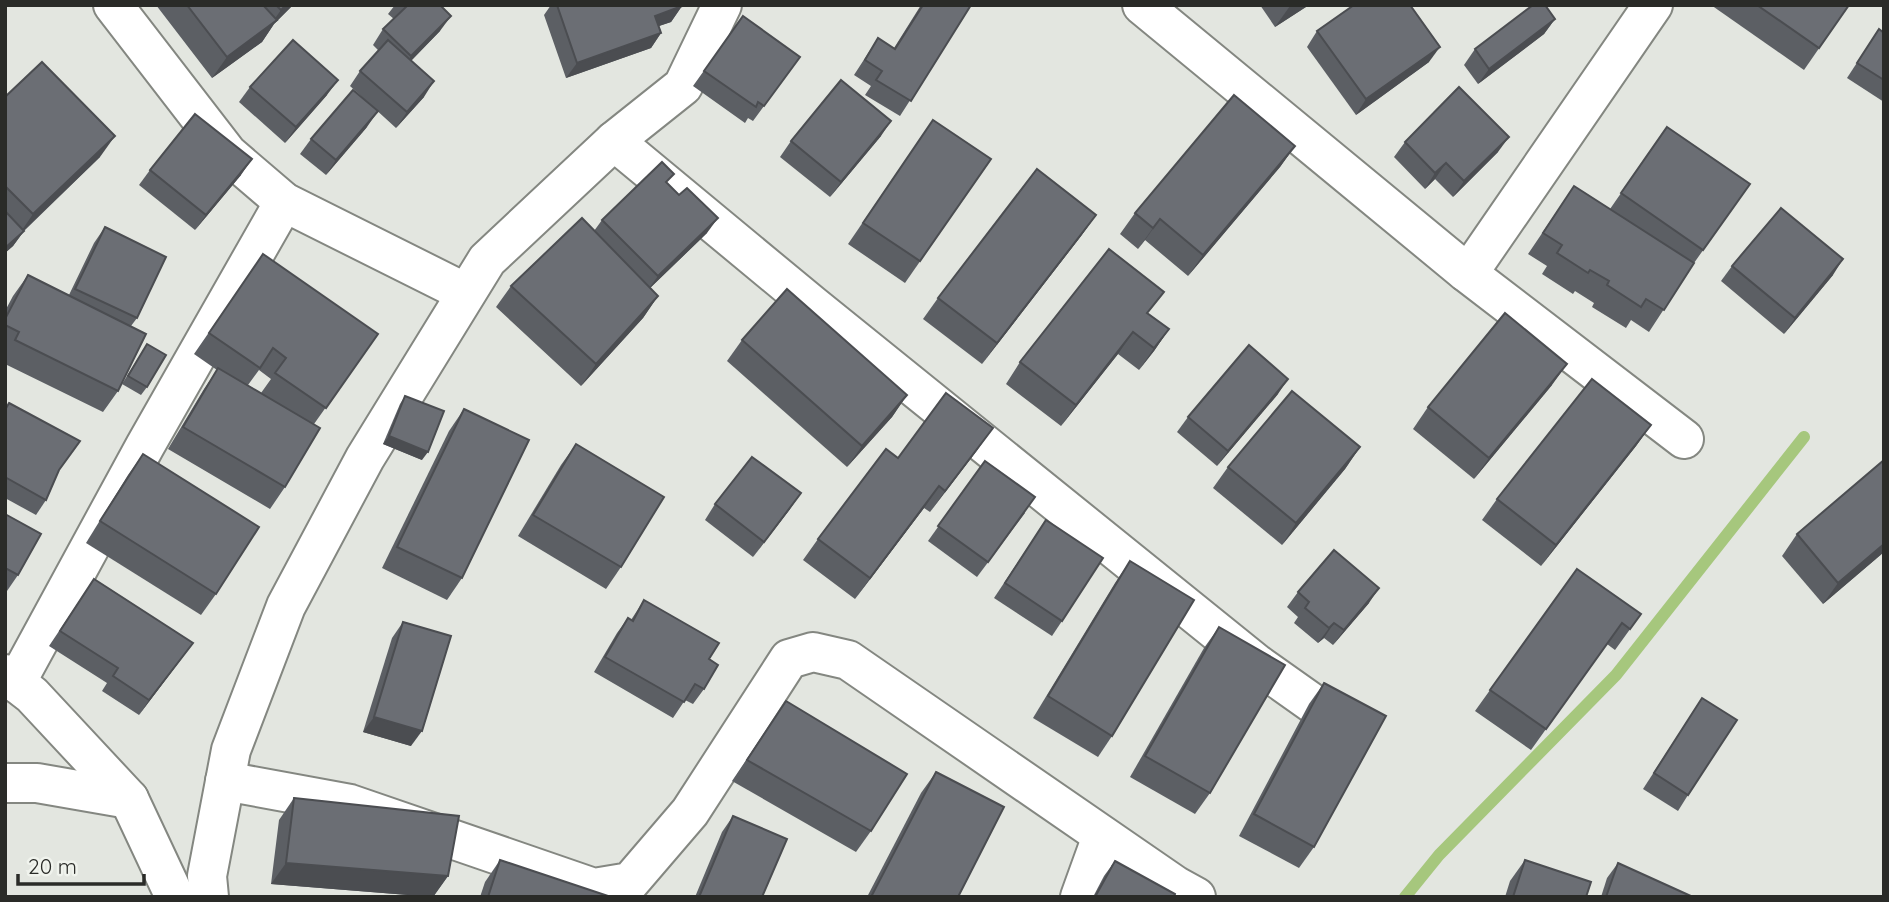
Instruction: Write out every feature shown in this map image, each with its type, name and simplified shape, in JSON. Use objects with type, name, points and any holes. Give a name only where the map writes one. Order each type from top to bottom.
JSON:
[{"type":"street","points":[[113,5],[228,154],[285,202],[466,293]]},
{"type":"street","points":[[209,897],[207,876],[231,750],[286,606],[365,458],[487,260],[614,141],[683,86],[722,5]]},
{"type":"street","points":[[1142,5],[1466,272],[1684,439]]},
{"type":"street","points":[[1466,272],[1654,5]]},
{"type":"street","points":[[614,141],[812,305],[1257,664],[1359,736]]},
{"type":"street","points":[[175,897],[129,799],[32,695],[11,679],[285,202]]},
{"type":"street","points":[[225,781],[350,804],[594,888],[634,889],[690,812],[789,659],[813,652],[848,660],[1102,836],[1196,897]]},
{"type":"street","points":[[5,783],[37,783],[129,799]]},
{"type":"street","points":[[1080,897],[1102,836]]},
{"type":"building","points":[[187,5],[263,5],[277,20],[227,57]]},
{"type":"building","points":[[406,5],[440,5],[451,16],[411,56],[383,29]]},
{"type":"building","points":[[557,5],[682,6],[655,16],[661,33],[577,63]]},
{"type":"building","points":[[923,5],[971,5],[911,101],[876,80],[882,71],[865,60],[878,38],[895,49]]},
{"type":"building","points":[[1354,5],[1410,5],[1440,47],[1366,99],[1317,31]]},
{"type":"building","points":[[1533,5],[1545,5],[1555,19],[1489,69],[1475,49]]},
{"type":"building","points":[[1757,5],[1849,5],[1819,48]]},
{"type":"building","points":[[743,16],[800,57],[764,106],[758,102],[756,107],[704,71]]},
{"type":"building","points":[[1879,29],[1884,33],[1884,80],[1857,63]]},
{"type":"building","points":[[293,40],[338,80],[296,127],[250,87]]},
{"type":"building","points":[[388,40],[434,81],[407,112],[360,71]]},
{"type":"building","points":[[42,62],[115,136],[33,214],[5,186],[5,97]]},
{"type":"building","points":[[841,80],[891,121],[841,182],[791,141]]},
{"type":"building","points":[[1459,87],[1509,137],[1464,181],[1446,163],[1435,173],[1405,142]]},
{"type":"building","points":[[353,90],[378,111],[336,160],[311,139]]},
{"type":"building","points":[[1234,95],[1295,146],[1203,255],[1160,219],[1153,228],[1135,213]]},
{"type":"building","points":[[195,114],[252,159],[206,215],[150,170]]},
{"type":"building","points":[[933,120],[991,159],[920,261],[863,223]]},
{"type":"building","points":[[1667,127],[1750,184],[1703,250],[1621,193]]},
{"type":"building","points":[[662,162],[674,174],[666,182],[679,195],[687,188],[718,218],[658,276],[602,220]]},
{"type":"building","points":[[1037,169],[1096,215],[997,343],[938,298]]},
{"type":"building","points":[[1574,186],[1694,263],[1664,310],[1646,299],[1641,307],[1607,285],[1609,281],[1590,270],[1588,273],[1557,253],[1562,245],[1543,233]]},
{"type":"building","points":[[1781,208],[1843,259],[1795,318],[1732,266]]},
{"type":"building","points":[[5,211],[24,231],[5,248]]},
{"type":"building","points":[[582,218],[658,296],[596,364],[511,286]]},
{"type":"building","points":[[105,227],[166,257],[137,318],[75,289]]},
{"type":"building","points":[[1109,249],[1164,292],[1147,313],[1169,329],[1154,348],[1133,332],[1076,405],[1020,362]]},
{"type":"building","points":[[263,254],[378,334],[326,408],[275,373],[286,358],[273,348],[260,368],[209,333]]},
{"type":"building","points":[[28,275],[146,334],[118,391],[15,340],[19,332],[5,325],[5,319]]},
{"type":"building","points":[[787,289],[907,395],[862,446],[742,340]]},
{"type":"building","points":[[1505,313],[1567,364],[1489,458],[1428,407]]},
{"type":"building","points":[[147,344],[166,355],[147,387],[128,376]]},
{"type":"building","points":[[1249,345],[1288,379],[1228,451],[1188,417]]},
{"type":"building","points":[[218,368],[320,428],[285,487],[183,427]]},
{"type":"building","points":[[1592,379],[1651,425],[1556,545],[1497,499]]},
{"type":"building","points":[[1292,391],[1360,447],[1296,523],[1228,467]]},
{"type":"building","points":[[946,393],[993,428],[945,491],[939,486],[870,578],[818,539],[886,449],[898,458]]},
{"type":"building","points":[[405,396],[444,411],[428,452],[389,436]]},
{"type":"building","points":[[9,403],[80,441],[59,470],[46,500],[5,477],[5,410]]},
{"type":"building","points":[[464,409],[529,440],[462,578],[397,547]]},
{"type":"building","points":[[576,444],[664,497],[621,567],[533,515]]},
{"type":"building","points":[[143,454],[259,527],[216,594],[100,521]]},
{"type":"building","points":[[752,457],[801,493],[764,542],[715,504]]},
{"type":"building","points":[[1884,460],[1884,544],[1838,583],[1797,534]]},
{"type":"building","points":[[985,461],[1035,497],[988,562],[938,526]]},
{"type":"building","points":[[5,514],[41,534],[18,575],[5,568]]},
{"type":"building","points":[[1046,520],[1103,558],[1062,621],[1005,583]]},
{"type":"building","points":[[1334,550],[1379,588],[1344,630],[1334,623],[1329,628],[1305,608],[1309,602],[1298,592]]},
{"type":"building","points":[[1130,561],[1194,600],[1112,736],[1048,696]]},
{"type":"building","points":[[1577,569],[1641,614],[1630,629],[1622,623],[1546,729],[1490,690]]},
{"type":"building","points":[[94,579],[193,643],[149,700],[113,676],[118,668],[60,631]]},
{"type":"building","points":[[644,600],[719,643],[709,659],[718,665],[704,689],[695,684],[684,702],[605,657],[628,618],[633,621]]},
{"type":"building","points":[[403,622],[451,636],[422,731],[374,717]]},
{"type":"building","points":[[1219,627],[1285,665],[1210,793],[1145,756]]},
{"type":"building","points":[[1324,683],[1386,716],[1314,847],[1254,814]]},
{"type":"building","points":[[1702,698],[1737,720],[1688,795],[1654,773]]},
{"type":"building","points":[[786,701],[907,774],[871,831],[747,760]]},
{"type":"building","points":[[936,772],[1004,807],[958,897],[871,897]]},
{"type":"building","points":[[294,798],[459,816],[448,876],[286,863]]},
{"type":"building","points":[[733,816],[787,839],[762,897],[699,897]]},
{"type":"building","points":[[500,860],[611,897],[488,897]]},
{"type":"building","points":[[1525,860],[1591,882],[1586,897],[1513,897]]},
{"type":"building","points":[[1115,861],[1175,894],[1174,897],[1095,897]]},
{"type":"building","points":[[1618,863],[1693,897],[1606,897]]},
{"type":"waterway","points":[[1405,897],[1439,855],[1616,675],[1804,437]]}]
